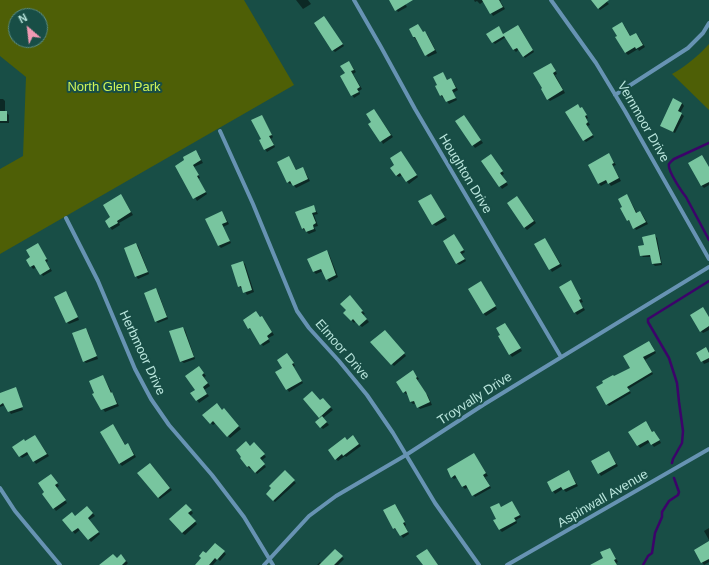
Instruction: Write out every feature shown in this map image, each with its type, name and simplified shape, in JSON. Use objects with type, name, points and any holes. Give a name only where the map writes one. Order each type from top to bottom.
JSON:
[{"type":"street","name":"Houghton Drive","points":[[354,0],[374,33],[415,109],[561,357]]},
{"type":"street","name":"Vernmoor Drive","points":[[551,0],[596,63],[709,259]]},
{"type":"street","points":[[615,95],[688,48],[703,33],[709,23]]},
{"type":"street","name":"Elmoor Drive","points":[[220,132],[255,210],[297,311],[309,328],[367,395],[406,455],[439,510],[479,565]]},
{"type":"street","name":"Herbmoor Drive","points":[[66,218],[98,281],[135,369],[151,399],[169,425],[228,496],[252,530],[273,565]]},
{"type":"street","name":"Troyvally Drive","points":[[264,565],[309,516],[348,488],[406,455],[483,405],[709,267]]},
{"type":"street","name":"Aspinwall Avenue","points":[[507,565],[709,449]]},
{"type":"street","points":[[0,488],[19,516],[60,565]]},
{"type":"green space","name":"North Glen Park","points":[[0,0],[244,0],[294,85],[0,254],[0,169],[23,156],[26,77],[0,56]]},
{"type":"green space","points":[[709,44],[709,110],[672,74],[701,53]]},
{"type":"building","points":[[389,0],[413,0],[395,11]]},
{"type":"building","points":[[482,0],[499,0],[503,7],[490,14]]},
{"type":"building","points":[[591,0],[609,0],[598,9]]},
{"type":"building","points":[[324,16],[343,44],[332,51],[314,23]]},
{"type":"building","points":[[622,22],[630,36],[636,33],[643,45],[636,49],[635,47],[625,53],[615,37],[617,36],[612,28]]},
{"type":"building","points":[[418,24],[423,32],[425,31],[435,50],[425,56],[409,29]]},
{"type":"building","points":[[518,25],[533,50],[523,57],[517,48],[513,50],[504,36],[492,43],[486,34],[499,26],[503,34]]},
{"type":"building","points":[[349,61],[354,70],[351,71],[360,87],[357,89],[359,92],[351,96],[340,76],[345,73],[340,66]]},
{"type":"building","points":[[551,63],[556,71],[553,73],[563,90],[547,100],[533,73]]},
{"type":"building","points":[[443,72],[447,80],[451,78],[456,88],[452,90],[456,98],[446,102],[442,95],[440,96],[435,86],[437,85],[433,77]]},
{"type":"building","points":[[673,98],[682,103],[678,111],[682,113],[673,132],[660,126]]},
{"type":"building","points":[[578,104],[587,115],[585,116],[588,122],[586,124],[593,135],[583,141],[565,112]]},
{"type":"building","points":[[374,109],[391,135],[380,142],[368,124],[371,122],[366,114]]},
{"type":"building","points":[[0,111],[7,111],[7,121],[0,121]]},
{"type":"building","points":[[262,115],[272,135],[269,136],[274,145],[264,150],[259,140],[261,139],[251,120]]},
{"type":"building","points":[[464,115],[481,140],[472,146],[455,121]]},
{"type":"building","points":[[196,150],[201,160],[193,165],[206,192],[193,199],[175,166],[184,160],[183,157]]},
{"type":"building","points":[[401,151],[417,175],[406,182],[400,173],[396,176],[390,168],[394,165],[390,158]]},
{"type":"building","points":[[609,153],[614,163],[612,164],[619,178],[608,184],[606,180],[598,184],[588,165]]},
{"type":"building","points":[[491,154],[503,171],[500,173],[507,182],[499,187],[481,161]]},
{"type":"building","points":[[702,155],[709,167],[709,182],[701,186],[688,163]]},
{"type":"building","points":[[289,156],[296,170],[303,167],[308,179],[293,186],[290,181],[287,183],[277,162]]},
{"type":"building","points":[[121,194],[131,212],[117,221],[118,223],[109,228],[105,221],[110,217],[103,205]]},
{"type":"building","points":[[431,194],[445,217],[432,225],[418,201]]},
{"type":"building","points":[[627,194],[636,213],[640,211],[646,222],[633,229],[629,220],[627,221],[620,208],[622,207],[618,199]]},
{"type":"building","points":[[517,196],[534,221],[524,228],[507,203]]},
{"type":"building","points":[[314,205],[316,212],[312,213],[316,223],[313,225],[314,229],[306,232],[304,228],[302,229],[295,212]]},
{"type":"building","points":[[222,211],[227,222],[222,224],[230,241],[218,246],[205,219]]},
{"type":"building","points":[[454,234],[464,250],[460,252],[465,259],[456,264],[443,241]]},
{"type":"building","points":[[655,234],[661,263],[652,264],[650,255],[640,256],[638,246],[644,245],[642,237]]},
{"type":"building","points":[[545,238],[560,264],[549,270],[534,244]]},
{"type":"building","points":[[38,243],[47,259],[45,260],[50,269],[40,275],[34,265],[30,267],[26,260],[30,257],[26,250]]},
{"type":"building","points":[[136,243],[148,272],[135,277],[124,248]]},
{"type":"building","points":[[327,250],[336,275],[326,280],[321,269],[313,272],[307,259]]},
{"type":"building","points":[[243,261],[252,290],[243,293],[241,286],[238,287],[231,265]]},
{"type":"building","points":[[571,280],[581,299],[579,300],[583,308],[574,313],[559,287]]},
{"type":"building","points":[[481,281],[496,306],[483,314],[468,289]]},
{"type":"building","points":[[156,288],[167,317],[155,322],[144,293]]},
{"type":"building","points":[[66,291],[78,317],[66,323],[54,297]]},
{"type":"building","points":[[350,295],[363,311],[361,312],[367,319],[359,326],[353,319],[351,321],[343,313],[346,310],[340,304]]},
{"type":"building","points":[[703,307],[709,317],[709,326],[700,332],[690,315]]},
{"type":"building","points":[[256,311],[260,317],[262,316],[272,332],[267,336],[269,339],[260,345],[250,328],[248,329],[243,320]]},
{"type":"building","points":[[505,323],[521,348],[509,355],[498,336],[500,335],[496,328]]},
{"type":"building","points":[[183,327],[194,357],[180,362],[169,331]]},
{"type":"building","points":[[86,328],[97,356],[83,362],[72,333]]},
{"type":"building","points":[[385,330],[405,353],[391,365],[370,342]]},
{"type":"building","points":[[649,341],[655,351],[643,357],[652,372],[627,387],[630,391],[606,405],[596,387],[603,383],[602,381],[630,368],[623,356]]},
{"type":"building","points":[[706,347],[709,353],[709,358],[701,362],[696,353]]},
{"type":"building","points":[[287,353],[294,363],[292,364],[302,381],[286,390],[275,372],[282,368],[277,360]]},
{"type":"building","points":[[199,366],[204,373],[202,375],[208,383],[203,387],[207,394],[196,401],[190,393],[195,390],[185,376]]},
{"type":"building","points":[[413,370],[430,402],[417,408],[414,401],[410,402],[406,391],[403,393],[396,382]]},
{"type":"building","points":[[103,375],[117,404],[101,410],[92,394],[94,393],[89,381]]},
{"type":"building","points":[[16,387],[23,407],[8,412],[3,403],[0,405],[0,393]]},
{"type":"building","points":[[312,391],[320,400],[323,398],[331,407],[319,418],[303,399]]},
{"type":"building","points":[[217,403],[222,410],[224,408],[239,426],[227,437],[213,421],[210,424],[202,415]]},
{"type":"building","points":[[322,416],[327,422],[320,428],[315,422]]},
{"type":"building","points":[[646,421],[652,432],[654,431],[660,440],[651,445],[648,440],[637,446],[628,432]]},
{"type":"building","points":[[113,424],[125,445],[128,443],[134,455],[119,464],[100,432]]},
{"type":"building","points":[[35,435],[47,454],[33,462],[27,452],[19,457],[12,447],[24,439],[25,441]]},
{"type":"building","points":[[353,435],[359,444],[335,460],[328,450],[345,437],[347,440]]},
{"type":"building","points":[[246,441],[250,446],[254,442],[265,454],[260,458],[265,464],[255,473],[249,466],[247,467],[236,450]]},
{"type":"building","points":[[609,451],[616,464],[598,474],[591,461]]},
{"type":"building","points":[[474,453],[486,473],[483,475],[490,486],[472,496],[466,485],[462,487],[455,475],[451,478],[447,469]]},
{"type":"building","points":[[150,463],[170,488],[158,498],[137,473]]},
{"type":"building","points":[[285,470],[295,480],[273,501],[266,494],[271,488],[269,486]]},
{"type":"building","points":[[569,470],[576,484],[563,490],[561,487],[552,492],[547,482]]},
{"type":"building","points":[[51,474],[58,483],[55,485],[66,500],[53,509],[42,494],[44,492],[38,483]]},
{"type":"building","points":[[512,501],[520,515],[514,518],[516,521],[499,530],[493,520],[496,519],[490,507],[499,503],[501,507]]},
{"type":"building","points":[[186,504],[192,510],[188,513],[196,521],[182,533],[169,519]]},
{"type":"building","points":[[395,504],[405,522],[403,523],[408,532],[400,536],[395,528],[393,529],[383,510]]},
{"type":"building","points":[[87,506],[93,513],[88,518],[99,532],[88,540],[78,528],[72,532],[62,520],[72,512],[75,516]]},
{"type":"building","points":[[709,541],[709,559],[701,563],[694,550]]},
{"type":"building","points":[[215,543],[225,551],[217,560],[215,558],[209,565],[195,565],[201,558],[199,556],[203,551],[206,553]]},
{"type":"building","points":[[610,548],[616,559],[614,560],[617,565],[590,565],[603,558],[600,552]]},
{"type":"building","points":[[335,549],[343,556],[334,565],[319,565]]},
{"type":"building","points":[[427,549],[438,565],[423,565],[416,556]]},
{"type":"building","points":[[113,554],[117,558],[121,554],[126,561],[122,565],[99,565]]},
{"type":"waterway","points":[[709,143],[674,159],[669,163],[672,176],[686,197],[709,240]]},
{"type":"waterway","points":[[672,463],[682,443],[683,431],[677,383],[669,358],[648,322],[648,319],[709,281]]},
{"type":"waterway","points":[[643,565],[648,556],[652,553],[655,533],[662,517],[662,512],[669,501],[678,495],[679,492],[674,478]]}]
